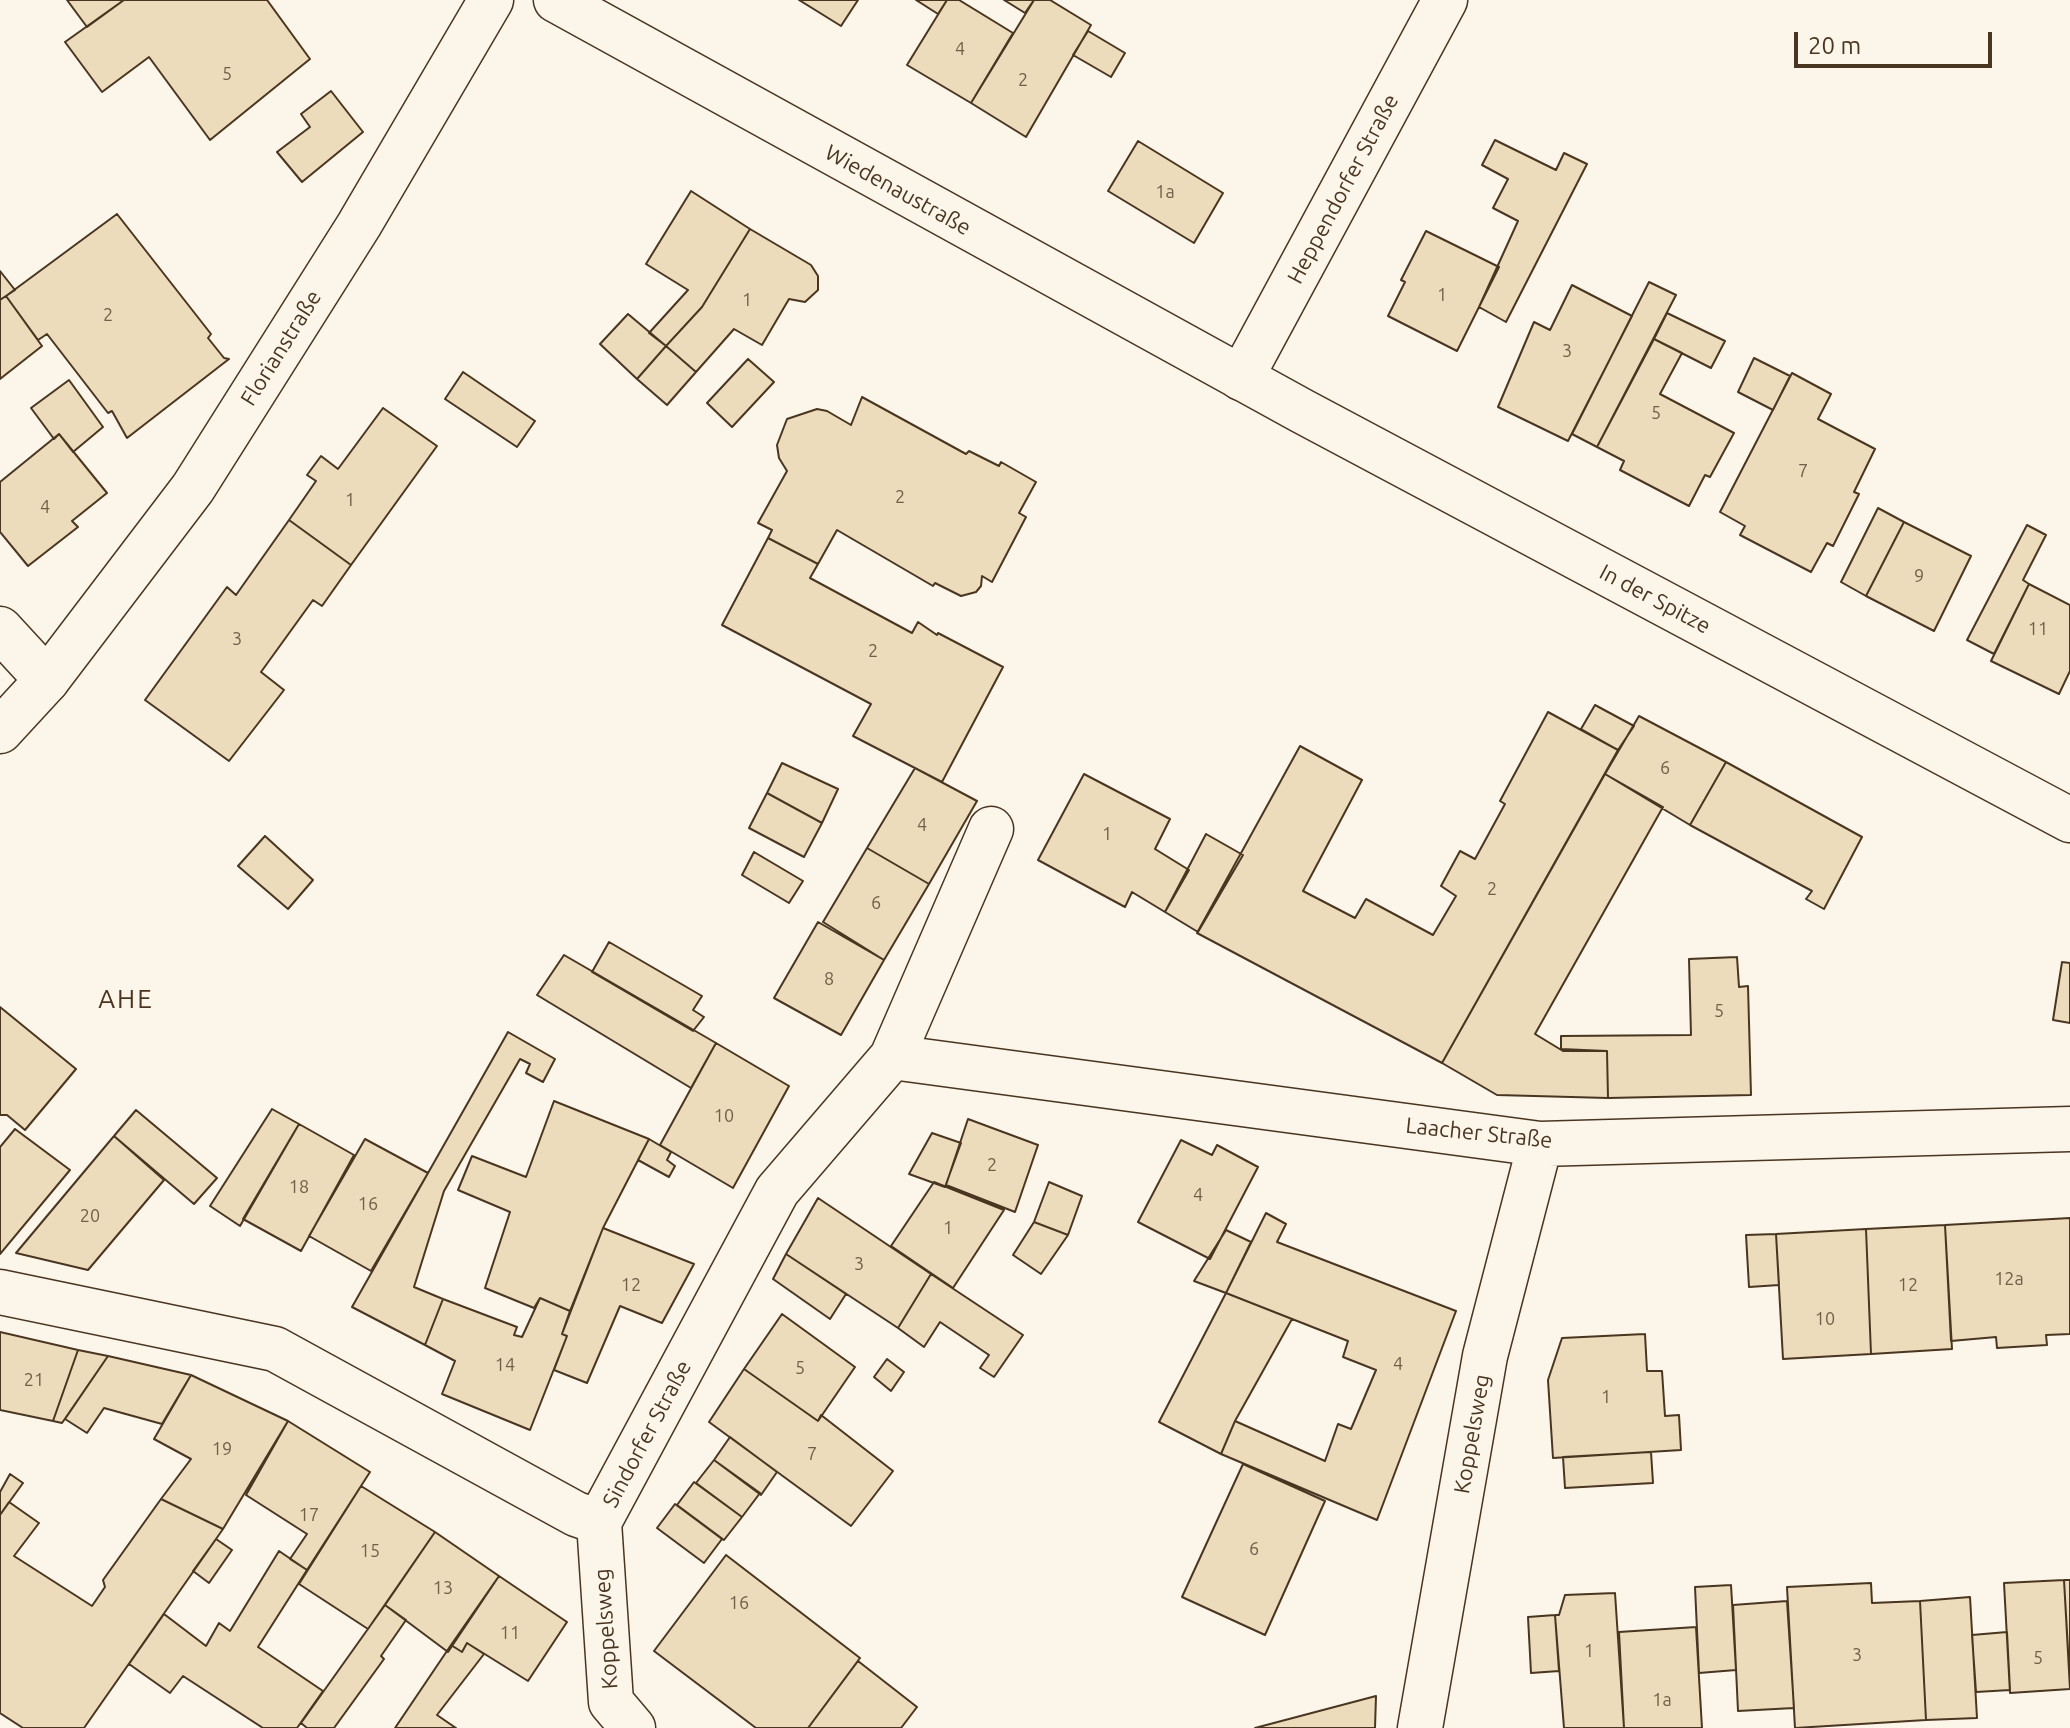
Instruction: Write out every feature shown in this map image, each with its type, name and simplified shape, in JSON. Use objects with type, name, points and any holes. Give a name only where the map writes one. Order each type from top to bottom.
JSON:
[{"type":"street","name":"Florianstraße","points":[[0,731],[47,680],[193,488],[374,200],[491,0]]},
{"type":"street","name":"Wiedenaustraße","points":[[556,0],[1241,378]]},
{"type":"street","name":"Heppendorfer Straße","points":[[1241,378],[1445,0]]},
{"type":"street","name":"In der Spitze","points":[[1241,378],[2070,820]]},
{"type":"street","points":[[0,629],[47,680]]},
{"type":"street","name":"Sindorfer Straße","points":[[0,1292],[275,1349],[576,1514],[599,1522],[777,1191],[892,1057],[991,829]]},
{"type":"street","name":"Laacher Straße","points":[[892,1057],[1540,1144],[2070,1129]]},
{"type":"street","name":"Koppelsweg","points":[[1420,1728],[1485,1356],[1540,1144]]},
{"type":"street","name":"Koppelsweg","points":[[599,1522],[611,1702],[633,1728]]},
{"type":"building","points":[[67,0],[124,0],[87,27]]},
{"type":"building","points":[[124,0],[267,0],[310,59],[210,140],[149,57],[102,92],[65,42]]},
{"type":"building","points":[[799,0],[858,0],[841,26]]},
{"type":"building","points":[[916,0],[947,0],[938,14]]},
{"type":"building","points":[[947,0],[959,0],[1013,33],[971,103],[907,65]]},
{"type":"building","points":[[1004,0],[1034,0],[1025,13]]},
{"type":"building","points":[[1034,0],[1050,0],[1091,25],[1026,137],[971,103]]},
{"type":"building","points":[[1088,31],[1125,53],[1111,77],[1073,55]]},
{"type":"building","points":[[331,91],[363,132],[302,182],[277,152],[310,127],[301,114]]},
{"type":"building","points":[[1495,140],[1556,170],[1564,153],[1587,164],[1506,322],[1479,307],[1518,221],[1493,208],[1508,179],[1482,165]]},
{"type":"building","points":[[1138,141],[1223,193],[1194,243],[1108,191]]},
{"type":"building","points":[[691,191],[750,229],[702,307],[666,346],[649,333],[688,290],[646,264]]},
{"type":"building","points":[[117,214],[211,334],[208,338],[224,358],[229,359],[127,438],[112,411],[108,413],[47,334],[38,340],[6,296]]},
{"type":"building","points":[[750,229],[811,265],[818,276],[818,290],[805,302],[789,299],[762,345],[734,329],[696,372],[666,346],[702,307]]},
{"type":"building","points":[[1426,231],[1499,267],[1457,351],[1388,316],[1405,282],[1401,280]]},
{"type":"building","points":[[0,271],[15,290],[0,300]]},
{"type":"building","points":[[1649,282],[1676,295],[1597,447],[1572,434]]},
{"type":"building","points":[[1572,285],[1632,316],[1568,441],[1498,407],[1534,322],[1550,330]]},
{"type":"building","points":[[6,296],[42,346],[0,379],[0,300]]},
{"type":"building","points":[[1667,313],[1725,341],[1711,368],[1654,339]]},
{"type":"building","points":[[628,314],[666,346],[637,379],[600,344]]},
{"type":"building","points":[[1654,339],[1682,353],[1660,394],[1734,433],[1710,477],[1705,475],[1689,506],[1620,470],[1624,461],[1597,447]]},
{"type":"building","points":[[666,346],[696,372],[667,405],[637,379]]},
{"type":"building","points":[[1754,358],[1790,376],[1773,410],[1738,392]]},
{"type":"building","points":[[748,359],[774,382],[732,427],[707,403]]},
{"type":"building","points":[[463,372],[535,421],[517,447],[445,399]]},
{"type":"building","points":[[1792,373],[1831,394],[1818,419],[1875,449],[1854,492],[1859,494],[1833,546],[1827,543],[1811,572],[1740,535],[1745,526],[1720,512]]},
{"type":"building","points":[[69,380],[103,427],[73,452],[59,434],[54,439],[31,408]]},
{"type":"building","points":[[862,397],[966,454],[969,451],[999,466],[1001,462],[1036,482],[1019,513],[1026,517],[992,582],[982,576],[981,586],[976,592],[961,596],[935,583],[933,586],[837,530],[818,564],[768,538],[772,530],[758,523],[787,471],[779,458],[777,445],[787,419],[817,409],[827,411],[851,425]]},
{"type":"building","points":[[383,408],[437,446],[351,565],[289,520],[316,481],[307,475],[321,456],[338,469]]},
{"type":"building","points":[[59,434],[107,493],[72,521],[78,527],[28,566],[0,532],[0,482]]},
{"type":"building","points":[[1878,508],[1904,522],[1866,596],[1841,582]]},
{"type":"building","points":[[289,520],[351,565],[322,606],[313,600],[261,672],[284,690],[229,761],[145,700],[227,587],[236,595]]},
{"type":"building","points":[[1904,522],[1971,556],[1934,631],[1866,596]]},
{"type":"building","points":[[2027,525],[2046,535],[2023,580],[2029,584],[1994,654],[1967,640]]},
{"type":"building","points":[[768,538],[818,564],[810,578],[912,633],[918,622],[937,635],[1003,667],[942,782],[853,736],[871,704],[722,625]]},
{"type":"building","points":[[2029,584],[2070,605],[2070,671],[2059,694],[1991,661]]},
{"type":"building","points":[[1595,705],[1634,726],[1618,750],[1581,729]]},
{"type":"building","points":[[1548,712],[1618,750],[1442,1063],[1197,933],[1300,746],[1362,780],[1303,891],[1355,918],[1366,899],[1433,935],[1456,896],[1441,886],[1460,851],[1475,859],[1505,804],[1500,801]]},
{"type":"building","points":[[1639,716],[1726,762],[1690,825],[1605,774]]},
{"type":"building","points":[[1726,762],[1862,837],[1824,909],[1806,899],[1812,891],[1690,825]]},
{"type":"building","points":[[782,763],[838,789],[822,823],[767,793]]},
{"type":"building","points":[[915,768],[977,801],[929,884],[867,848]]},
{"type":"building","points":[[1084,774],[1170,819],[1155,849],[1189,870],[1165,912],[1132,892],[1125,907],[1038,860]]},
{"type":"building","points":[[1605,774],[1663,807],[1535,1034],[1563,1051],[1607,1051],[1608,1098],[1497,1095],[1442,1063]]},
{"type":"building","points":[[767,793],[822,823],[804,857],[749,828]]},
{"type":"building","points":[[1206,834],[1243,855],[1198,932],[1165,912]]},
{"type":"building","points":[[265,836],[313,880],[288,909],[238,866]]},
{"type":"building","points":[[867,848],[929,884],[884,960],[823,922]]},
{"type":"building","points":[[754,852],[803,881],[789,903],[742,875]]},
{"type":"building","points":[[818,922],[884,960],[841,1035],[774,998]]},
{"type":"building","points":[[609,942],[702,996],[693,1010],[704,1017],[693,1031],[592,972]]},
{"type":"building","points":[[564,955],[716,1043],[691,1088],[537,995]]},
{"type":"building","points":[[1737,957],[1739,987],[1748,986],[1751,1095],[1608,1098],[1607,1051],[1561,1049],[1561,1036],[1691,1035],[1689,959]]},
{"type":"building","points":[[2062,962],[2070,963],[2070,1023],[2053,1020]]},
{"type":"building","points":[[0,1007],[76,1069],[25,1130],[7,1115],[0,1115]]},
{"type":"building","points":[[508,1032],[555,1059],[543,1082],[526,1073],[530,1064],[520,1059],[444,1191],[414,1287],[443,1299],[425,1345],[352,1307]]},
{"type":"building","points":[[716,1043],[789,1086],[733,1188],[660,1145]]},
{"type":"building","points":[[554,1101],[649,1139],[603,1228],[570,1311],[540,1298],[534,1308],[485,1288],[510,1212],[458,1190],[472,1156],[526,1177]]},
{"type":"building","points":[[272,1109],[299,1124],[240,1226],[210,1206]]},
{"type":"building","points":[[136,1110],[217,1178],[194,1204],[114,1136]]},
{"type":"building","points":[[968,1119],[1038,1145],[1015,1212],[946,1185]]},
{"type":"building","points":[[299,1124],[354,1155],[301,1251],[243,1219]]},
{"type":"building","points":[[15,1129],[70,1170],[0,1254],[0,1147]]},
{"type":"building","points":[[932,1133],[961,1143],[945,1187],[909,1174]]},
{"type":"building","points":[[114,1136],[164,1180],[88,1270],[16,1253]]},
{"type":"building","points":[[365,1139],[428,1173],[371,1271],[309,1236]]},
{"type":"building","points":[[649,1139],[671,1152],[667,1160],[675,1166],[669,1177],[638,1160]]},
{"type":"building","points":[[1181,1140],[1212,1155],[1217,1145],[1258,1167],[1210,1259],[1138,1222]]},
{"type":"building","points":[[934,1182],[1004,1210],[953,1288],[891,1246]]},
{"type":"building","points":[[1049,1182],[1082,1196],[1068,1235],[1034,1222]]},
{"type":"building","points":[[818,1198],[931,1274],[898,1328],[786,1254]]},
{"type":"building","points":[[1266,1213],[1286,1224],[1277,1242],[1456,1311],[1377,1520],[1221,1454],[1235,1421],[1325,1461],[1338,1424],[1351,1429],[1376,1370],[1343,1357],[1348,1341],[1226,1293]]},
{"type":"building","points":[[2070,1218],[2070,1334],[2046,1335],[2047,1345],[1997,1348],[1996,1337],[1951,1341],[1945,1225]]},
{"type":"building","points":[[1034,1222],[1068,1235],[1041,1274],[1013,1255]]},
{"type":"building","points":[[1945,1225],[1952,1349],[1871,1354],[1866,1229]]},
{"type":"building","points":[[603,1228],[694,1264],[662,1323],[620,1306],[587,1383],[554,1370],[567,1336],[562,1334]]},
{"type":"building","points":[[1866,1229],[1871,1354],[1783,1359],[1776,1234]]},
{"type":"building","points":[[1226,1230],[1251,1242],[1226,1293],[1194,1281]]},
{"type":"building","points":[[1776,1234],[1779,1285],[1749,1287],[1746,1235]]},
{"type":"building","points":[[786,1254],[846,1294],[830,1319],[773,1279]]},
{"type":"building","points":[[931,1274],[1023,1335],[994,1377],[980,1368],[989,1355],[940,1322],[924,1347],[898,1328]]},
{"type":"building","points":[[1226,1293],[1292,1319],[1235,1421],[1221,1454],[1159,1422]]},
{"type":"building","points":[[540,1298],[570,1311],[562,1334],[567,1336],[530,1430],[442,1394],[455,1361],[425,1345],[443,1299],[517,1327],[514,1335],[522,1337]]},
{"type":"building","points":[[782,1314],[855,1367],[818,1421],[744,1369]]},
{"type":"building","points":[[0,1332],[78,1350],[53,1421],[0,1410]]},
{"type":"building","points":[[1645,1334],[1647,1371],[1662,1371],[1665,1416],[1679,1415],[1681,1450],[1553,1458],[1548,1380],[1562,1338]]},
{"type":"building","points":[[78,1350],[108,1356],[62,1423],[53,1421]]},
{"type":"building","points":[[108,1356],[191,1375],[162,1424],[104,1408],[87,1433],[65,1419]]},
{"type":"building","points":[[887,1359],[904,1372],[891,1391],[874,1377]]},
{"type":"building","points":[[744,1369],[818,1421],[821,1415],[893,1471],[851,1526],[709,1422]]},
{"type":"building","points":[[191,1375],[288,1421],[223,1529],[161,1499],[191,1459],[154,1439]]},
{"type":"building","points":[[288,1421],[370,1472],[307,1570],[290,1559],[307,1534],[246,1495]]},
{"type":"building","points":[[730,1437],[777,1472],[761,1495],[714,1460]]},
{"type":"building","points":[[1651,1452],[1653,1483],[1565,1488],[1563,1457]]},
{"type":"building","points":[[714,1460],[760,1493],[742,1517],[696,1483]]},
{"type":"building","points":[[1243,1464],[1325,1501],[1265,1635],[1182,1597]]},
{"type":"building","points":[[10,1474],[23,1483],[0,1515],[0,1492]]},
{"type":"building","points":[[694,1482],[742,1517],[724,1540],[677,1505]]},
{"type":"building","points":[[361,1486],[435,1532],[368,1629],[299,1584]]},
{"type":"building","points":[[161,1499],[223,1529],[84,1728],[23,1728],[0,1713],[0,1515],[9,1502],[39,1523],[14,1556],[92,1606],[105,1587],[103,1580]]},
{"type":"building","points":[[675,1504],[722,1539],[704,1563],[657,1528]]},
{"type":"building","points":[[435,1532],[499,1576],[448,1652],[385,1605]]},
{"type":"building","points":[[216,1539],[232,1550],[209,1583],[193,1571]]},
{"type":"building","points":[[279,1551],[307,1570],[258,1647],[323,1691],[297,1728],[263,1728],[183,1676],[170,1693],[129,1664],[164,1614],[206,1646],[219,1623],[230,1631]]},
{"type":"building","points":[[726,1555],[860,1658],[808,1728],[756,1728],[654,1651]]},
{"type":"building","points":[[499,1576],[567,1622],[528,1681],[467,1643],[462,1652],[451,1645]]},
{"type":"building","points":[[2064,1580],[2070,1689],[2010,1693],[2004,1583]]},
{"type":"building","points":[[2064,1580],[2070,1580],[2070,1684]]},
{"type":"building","points":[[1871,1583],[1872,1603],[1920,1601],[1926,1720],[1795,1728],[1787,1587]]},
{"type":"building","points":[[1731,1585],[1736,1670],[1699,1673],[1695,1587]]},
{"type":"building","points":[[1615,1593],[1624,1728],[1564,1728],[1555,1615],[1559,1615],[1565,1595]]},
{"type":"building","points":[[1970,1597],[1977,1718],[1926,1720],[1920,1601]]},
{"type":"building","points":[[1787,1601],[1794,1708],[1738,1711],[1733,1605]]},
{"type":"building","points":[[385,1605],[406,1620],[381,1656],[384,1659],[334,1728],[307,1728],[301,1723]]},
{"type":"building","points":[[1555,1615],[1559,1671],[1531,1673],[1528,1617]]},
{"type":"building","points":[[1696,1627],[1702,1728],[1624,1728],[1619,1632]]},
{"type":"building","points":[[2007,1632],[2010,1690],[1976,1692],[1972,1635]]},
{"type":"building","points":[[467,1643],[484,1654],[437,1715],[456,1728],[395,1728],[451,1645],[462,1652]]},
{"type":"building","points":[[858,1661],[917,1707],[901,1728],[808,1728]]},
{"type":"building","points":[[1376,1696],[1375,1728],[1255,1728]]},
{"type":"district","name":"AHE","points":[[126,999]]}]
